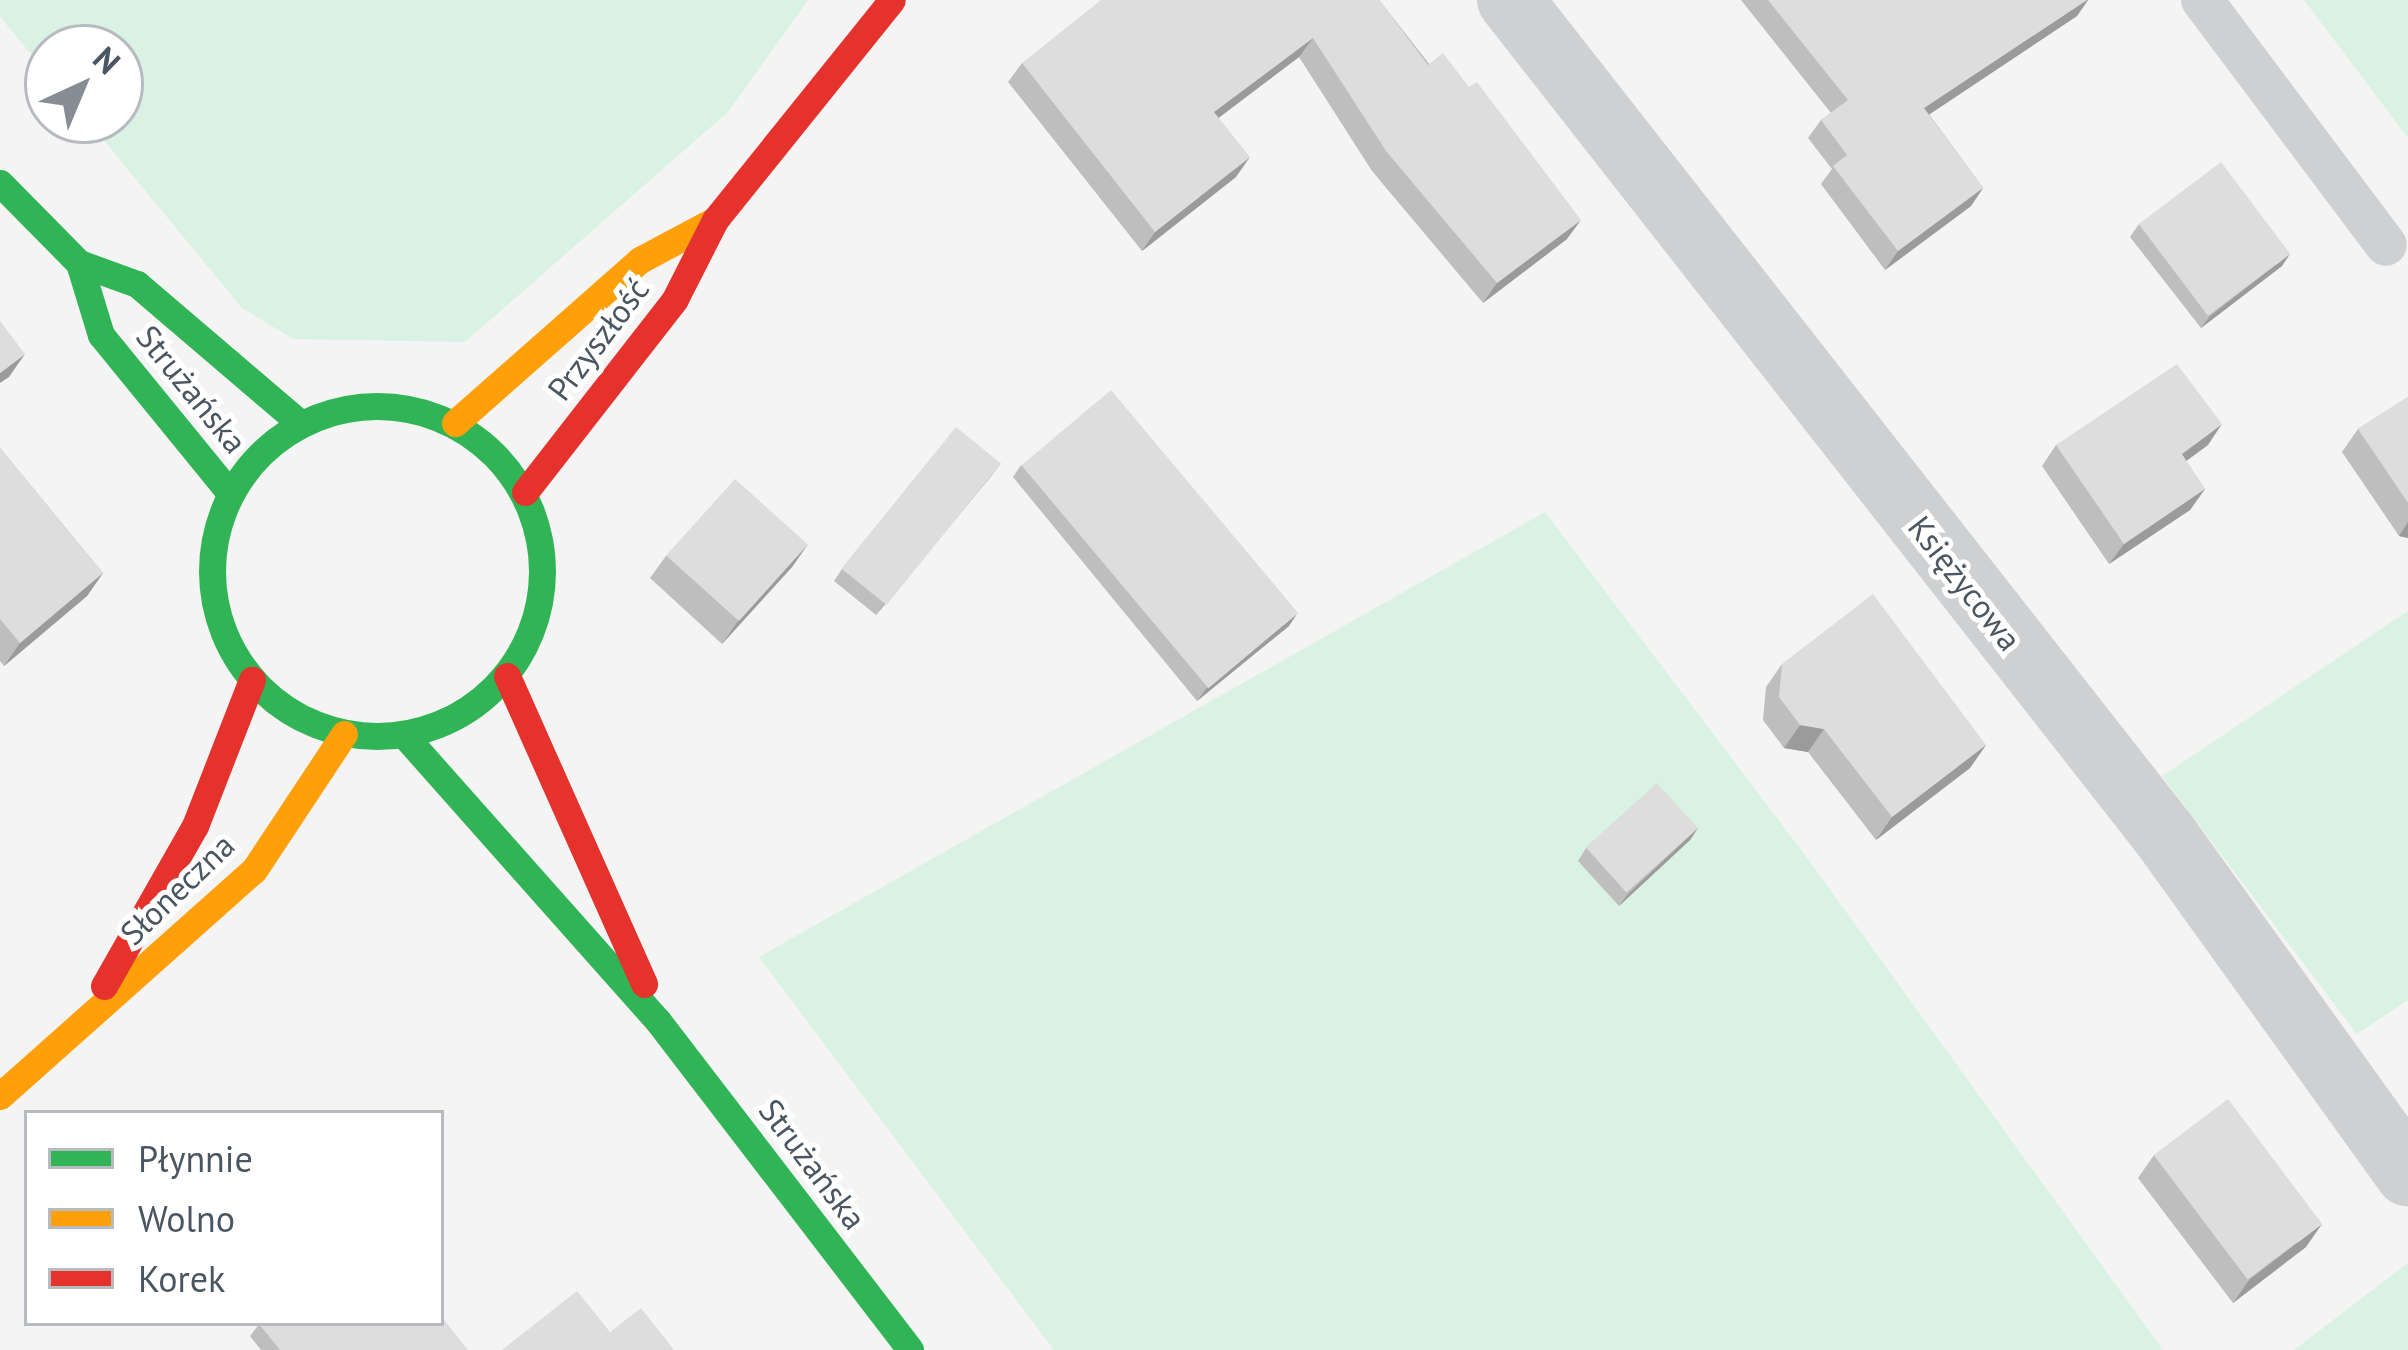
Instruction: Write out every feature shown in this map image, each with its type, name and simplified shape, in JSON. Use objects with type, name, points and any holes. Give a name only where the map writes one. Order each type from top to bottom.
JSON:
[{"type":"main road","name":"Przyszłość","points":[[525,492],[675,299],[715,220],[892,0]]},
{"type":"main road","name":"Strużańska","points":[[0,183],[80,263],[137,284],[301,424]]},
{"type":"main road","name":"Przyszłość","points":[[455,423],[640,260],[715,220]]},
{"type":"main road","name":"Strużańska","points":[[80,263],[101,335],[229,492]]},
{"type":"main road","points":[[407,407],[455,423],[525,492],[543,590],[507,676],[473,707],[404,735],[344,734],[290,713],[252,680],[212,589],[212,536],[229,492],[301,424],[407,407]]},
{"type":"main road","name":"Strużańska","points":[[507,676],[658,1021]]},
{"type":"main road","name":"Słoneczna","points":[[84,1020],[195,826],[252,680]]},
{"type":"main road","name":"Słoneczna","points":[[0,1096],[254,870],[344,734]]},
{"type":"main road","name":"Strużańska","points":[[404,735],[658,1021],[910,1350]]},
{"type":"street","name":"Księżycowa","points":[[1510,0],[2164,834],[2408,1174]]},
{"type":"lane","points":[[2202,0],[2386,245]]},
{"type":"green space","points":[[0,0],[808,0],[728,112],[465,342],[293,339],[242,308],[107,144],[144,144],[144,24],[24,24],[24,46],[0,17]]},
{"type":"green space","points":[[2304,0],[2408,0],[2408,138]]},
{"type":"green space","points":[[1545,512],[1805,855],[2163,1350],[1054,1350],[759,957]]},
{"type":"green space","points":[[2408,611],[2408,1000],[2357,1034],[2162,776]]},
{"type":"green space","points":[[2408,1263],[2408,1350],[2294,1350]]},
{"type":"building","points":[[1101,0],[1379,0],[1428,65],[1443,53],[1469,87],[1477,82],[1581,220],[1497,283],[1386,151],[1313,38],[1214,112],[1250,157],[1155,232],[1022,63]]},
{"type":"building","points":[[1768,0],[2087,0],[1924,108],[1983,188],[1898,251],[1833,166],[1847,155],[1821,120],[1848,100]]},
{"type":"building","points":[[2221,162],[2290,254],[2208,316],[2139,224]]},
{"type":"building","points":[[0,321],[25,354],[0,373]]},
{"type":"building","points":[[2177,364],[2222,424],[2182,454],[2205,489],[2124,544],[2056,445]]},
{"type":"building","points":[[1111,390],[1298,613],[1208,688],[1021,465]]},
{"type":"building","points":[[2408,397],[2408,503],[2358,429]]},
{"type":"building","points":[[956,427],[1001,464],[887,605],[841,568]]},
{"type":"building","points":[[0,448],[103,573],[20,643],[0,619]]},
{"type":"building","points":[[735,479],[808,545],[739,621],[666,556]]},
{"type":"building","points":[[1873,594],[1986,745],[1892,817],[1824,729],[1800,725],[1779,697],[1782,664]]},
{"type":"building","points":[[1657,783],[1698,828],[1626,893],[1586,847]]},
{"type":"building","points":[[2228,1099],[2322,1224],[2248,1280],[2154,1155]]},
{"type":"building","points":[[577,1291],[610,1332],[641,1308],[674,1350],[502,1350]]},
{"type":"building","points":[[444,1320],[468,1350],[280,1350],[261,1326],[444,1326]]},
{"type":"traffic: fast","points":[[0,183],[79,263],[101,335],[229,492]]},
{"type":"traffic: fast","points":[[79,263],[137,284],[301,424]]},
{"type":"traffic: fast","points":[[377,406],[440,418],[469,433],[494,454],[515,479],[530,508],[542,571],[530,634],[515,663],[494,688],[469,709],[440,724],[377,736],[314,724],[285,709],[260,688],[239,663],[224,634],[212,571],[224,508],[239,479],[260,454],[285,433],[314,418],[377,406]]},
{"type":"traffic: fast","points":[[404,735],[658,1021],[910,1350]]},
{"type":"traffic: slow","points":[[455,423],[640,260],[715,220]]},
{"type":"traffic: slow","points":[[0,1096],[254,870],[344,734]]},
{"type":"traffic: jam","points":[[525,492],[675,299],[715,220],[892,0]]},
{"type":"traffic: jam","points":[[507,676],[644,984]]},
{"type":"traffic: jam","points":[[104,986],[195,826],[252,680]]}]
